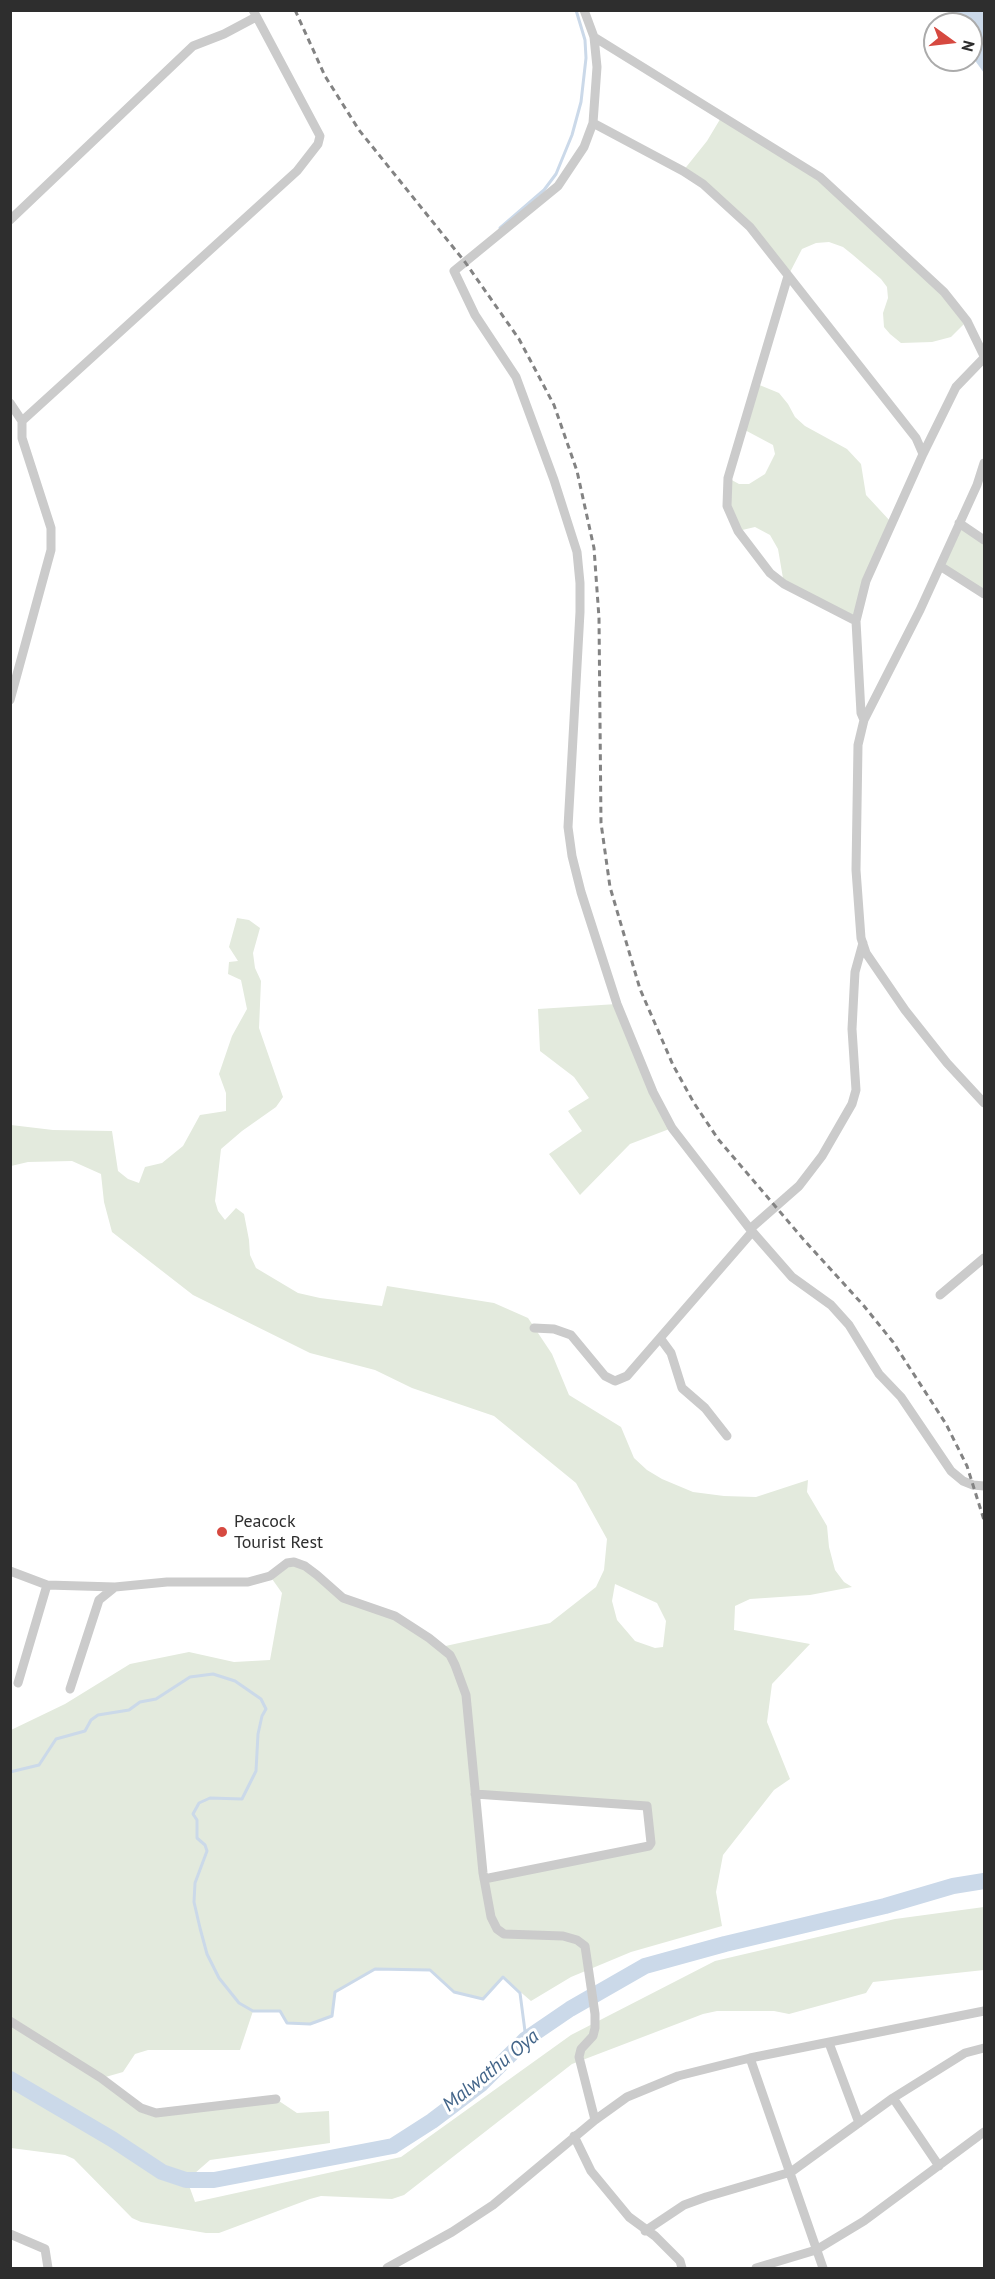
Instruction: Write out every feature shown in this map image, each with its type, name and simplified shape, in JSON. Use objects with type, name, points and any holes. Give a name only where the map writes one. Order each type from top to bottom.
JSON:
[{"type":"street","points":[[584,10],[594,38],[597,67],[593,123],[584,147],[558,186],[454,271],[475,315],[516,377],[557,489],[576,552],[580,583],[580,612],[568,827],[572,856],[617,1004],[653,1092],[672,1128],[751,1231],[792,1277],[831,1305],[849,1325],[879,1374],[901,1397],[951,1471],[963,1481],[984,1486]]},
{"type":"street","points":[[10,220],[193,46],[224,34],[255,14],[320,136],[318,144],[297,171],[22,420]]},
{"type":"street","points":[[594,38],[820,177],[944,292],[981,338],[984,357],[956,387],[923,454],[870,572],[856,621],[863,717],[858,745],[856,870],[866,953],[905,1010],[947,1063],[984,1103]]},
{"type":"street","points":[[593,123],[703,184],[750,227],[916,438],[923,454]]},
{"type":"street","points":[[788,276],[728,478],[727,506],[738,531],[770,573],[784,584],[856,621]]},
{"type":"street","points":[[10,403],[22,420],[22,438],[51,528],[51,549],[10,700]]},
{"type":"street","points":[[863,717],[940,566],[984,463]]},
{"type":"street","points":[[959,523],[984,540]]},
{"type":"street","points":[[940,566],[984,594]]},
{"type":"street","points":[[534,1328],[554,1329],[571,1335],[605,1376],[615,1381],[627,1376],[751,1231],[799,1186],[822,1156],[852,1104],[856,1090],[852,1029],[855,972],[863,943]]},
{"type":"street","points":[[940,1295],[984,1258]]},
{"type":"street","points":[[660,1338],[671,1353],[682,1388],[705,1408],[727,1436]]},
{"type":"street","points":[[10,1571],[47,1585],[115,1587],[167,1582],[248,1582],[270,1576],[287,1563],[294,1562],[305,1566],[343,1598],[395,1616],[450,1655],[466,1695],[484,1880],[491,1917],[497,1929],[504,1934],[563,1936],[577,1940],[585,1946],[595,2014],[593,2036],[581,2049],[579,2057],[595,2120]]},
{"type":"street","points":[[18,1683],[47,1585]]},
{"type":"street","points":[[70,1689],[99,1600],[115,1587]]},
{"type":"street","points":[[475,1794],[647,1806],[651,1843],[649,1846],[484,1880]]},
{"type":"street","points":[[387,2268],[405,2264],[493,2205],[574,2136],[627,2097],[678,2076],[750,2058],[984,2011]]},
{"type":"street","points":[[10,2021],[101,2078],[141,2108],[156,2113],[276,2099]]},
{"type":"street","points":[[830,2043],[858,2123]]},
{"type":"street","points":[[645,2231],[684,2205],[791,2172],[893,2098],[965,2053],[984,2048]]},
{"type":"street","points":[[750,2058],[824,2268]]},
{"type":"street","points":[[893,2098],[939,2166]]},
{"type":"street","points":[[756,2268],[816,2250],[864,2221],[984,2132]]},
{"type":"street","points":[[574,2136],[591,2171],[629,2217],[645,2231],[655,2236],[680,2261],[682,2268]]},
{"type":"street","points":[[10,2234],[45,2249],[48,2268]]},
{"type":"shaded area","points":[[722,116],[820,177],[881,233],[967,321],[951,337],[932,342],[901,343],[884,327],[883,313],[888,298],[887,287],[881,279],[843,247],[829,242],[816,243],[802,249],[788,276],[750,227],[683,171],[707,141]]},
{"type":"shaded area","points":[[757,384],[779,393],[795,417],[805,426],[847,449],[861,464],[866,495],[891,522],[856,621],[784,584],[778,549],[770,535],[755,527],[738,531],[732,521],[728,478],[739,484],[749,484],[765,474],[775,454],[773,445],[743,429]]},
{"type":"shaded area","points":[[959,523],[984,540],[984,594],[940,566]]},
{"type":"shaded area","points":[[237,918],[249,920],[260,928],[253,953],[255,968],[261,981],[259,1028],[283,1097],[276,1107],[221,1149],[215,1201],[218,1211],[225,1220],[236,1208],[244,1214],[250,1255],[256,1268],[298,1293],[320,1298],[382,1306],[387,1286],[494,1303],[528,1318],[552,1354],[569,1395],[621,1427],[634,1458],[647,1470],[662,1479],[693,1492],[756,1497],[808,1480],[807,1492],[827,1526],[835,1570],[844,1582],[852,1587],[810,1595],[750,1599],[735,1606],[734,1630],[810,1644],[772,1684],[767,1722],[790,1779],[774,1790],[723,1855],[716,1892],[722,1926],[631,1952],[571,1977],[531,2001],[503,1977],[483,1999],[454,1992],[430,1970],[375,1969],[335,1992],[332,2016],[310,2024],[287,2023],[280,2011],[253,2011],[240,2050],[148,2050],[135,2054],[123,2072],[102,2078],[156,2113],[276,2099],[297,2113],[329,2111],[330,2143],[210,2160],[187,2180],[195,2202],[401,2157],[571,2035],[715,1961],[895,1919],[984,1907],[984,1970],[873,1982],[866,1993],[789,2014],[774,2011],[717,2011],[703,2014],[572,2064],[404,2195],[392,2199],[321,2196],[219,2233],[206,2233],[141,2222],[132,2218],[74,2159],[65,2155],[11,2148],[11,1730],[65,1704],[130,1664],[189,1652],[234,1662],[270,1660],[282,1593],[270,1576],[294,1562],[332,1589],[395,1616],[441,1647],[550,1623],[596,1587],[604,1570],[607,1539],[576,1483],[494,1416],[412,1388],[375,1370],[310,1353],[193,1295],[112,1232],[104,1202],[101,1174],[72,1161],[28,1162],[11,1166],[11,1125],[53,1130],[112,1131],[118,1171],[128,1179],[139,1183],[145,1167],[162,1163],[183,1146],[200,1115],[226,1111],[226,1093],[219,1074],[232,1036],[247,1009],[241,980],[228,974],[229,962],[238,961],[229,947]],"holes":[[[615,1584],[657,1603],[666,1621],[663,1647],[655,1648],[635,1641],[617,1620],[612,1601]],[[475,1794],[647,1806],[649,1846],[484,1879]]]},
{"type":"shaded area","points":[[617,1004],[672,1128],[630,1144],[580,1195],[549,1154],[582,1131],[568,1111],[589,1098],[574,1077],[540,1051],[538,1009]]},
{"type":"water","points":[[984,11],[984,73],[983,12],[951,12]]},
{"type":"waterway","points":[[500,228],[544,190],[556,174],[572,135],[581,102],[586,58],[585,40],[576,10]]},
{"type":"waterway","points":[[10,1772],[39,1765],[56,1739],[85,1731],[91,1720],[98,1715],[129,1710],[140,1702],[156,1699],[190,1677],[213,1674],[235,1681],[261,1699],[266,1709],[258,1734],[256,1771],[242,1799],[210,1798],[199,1803],[193,1814],[197,1820],[197,1838],[205,1845],[207,1851],[195,1883],[194,1902],[207,1954],[219,1978],[239,2003],[253,2011],[280,2011],[287,2023],[310,2024],[332,2016],[335,1992],[375,1969],[430,1970],[454,1992],[483,1999],[503,1977],[520,1993],[526,2039]]},
{"type":"waterway","name":"Malwathu Oya","points":[[10,2079],[112,2139],[162,2172],[186,2180],[214,2180],[393,2146],[432,2121],[481,2084],[526,2039],[570,2009],[645,1966],[725,1944],[885,1906],[953,1886],[984,1881]]},
{"type":"railway","points":[[295,10],[325,76],[359,130],[465,262],[519,339],[554,405],[577,471],[594,548],[599,618],[601,823],[610,887],[640,989],[673,1065],[694,1103],[718,1139],[893,1342],[946,1424],[967,1466],[984,1520]]},
{"type":"place","name":"Peacock Tourist Rest","points":[[222,1532]]}]
